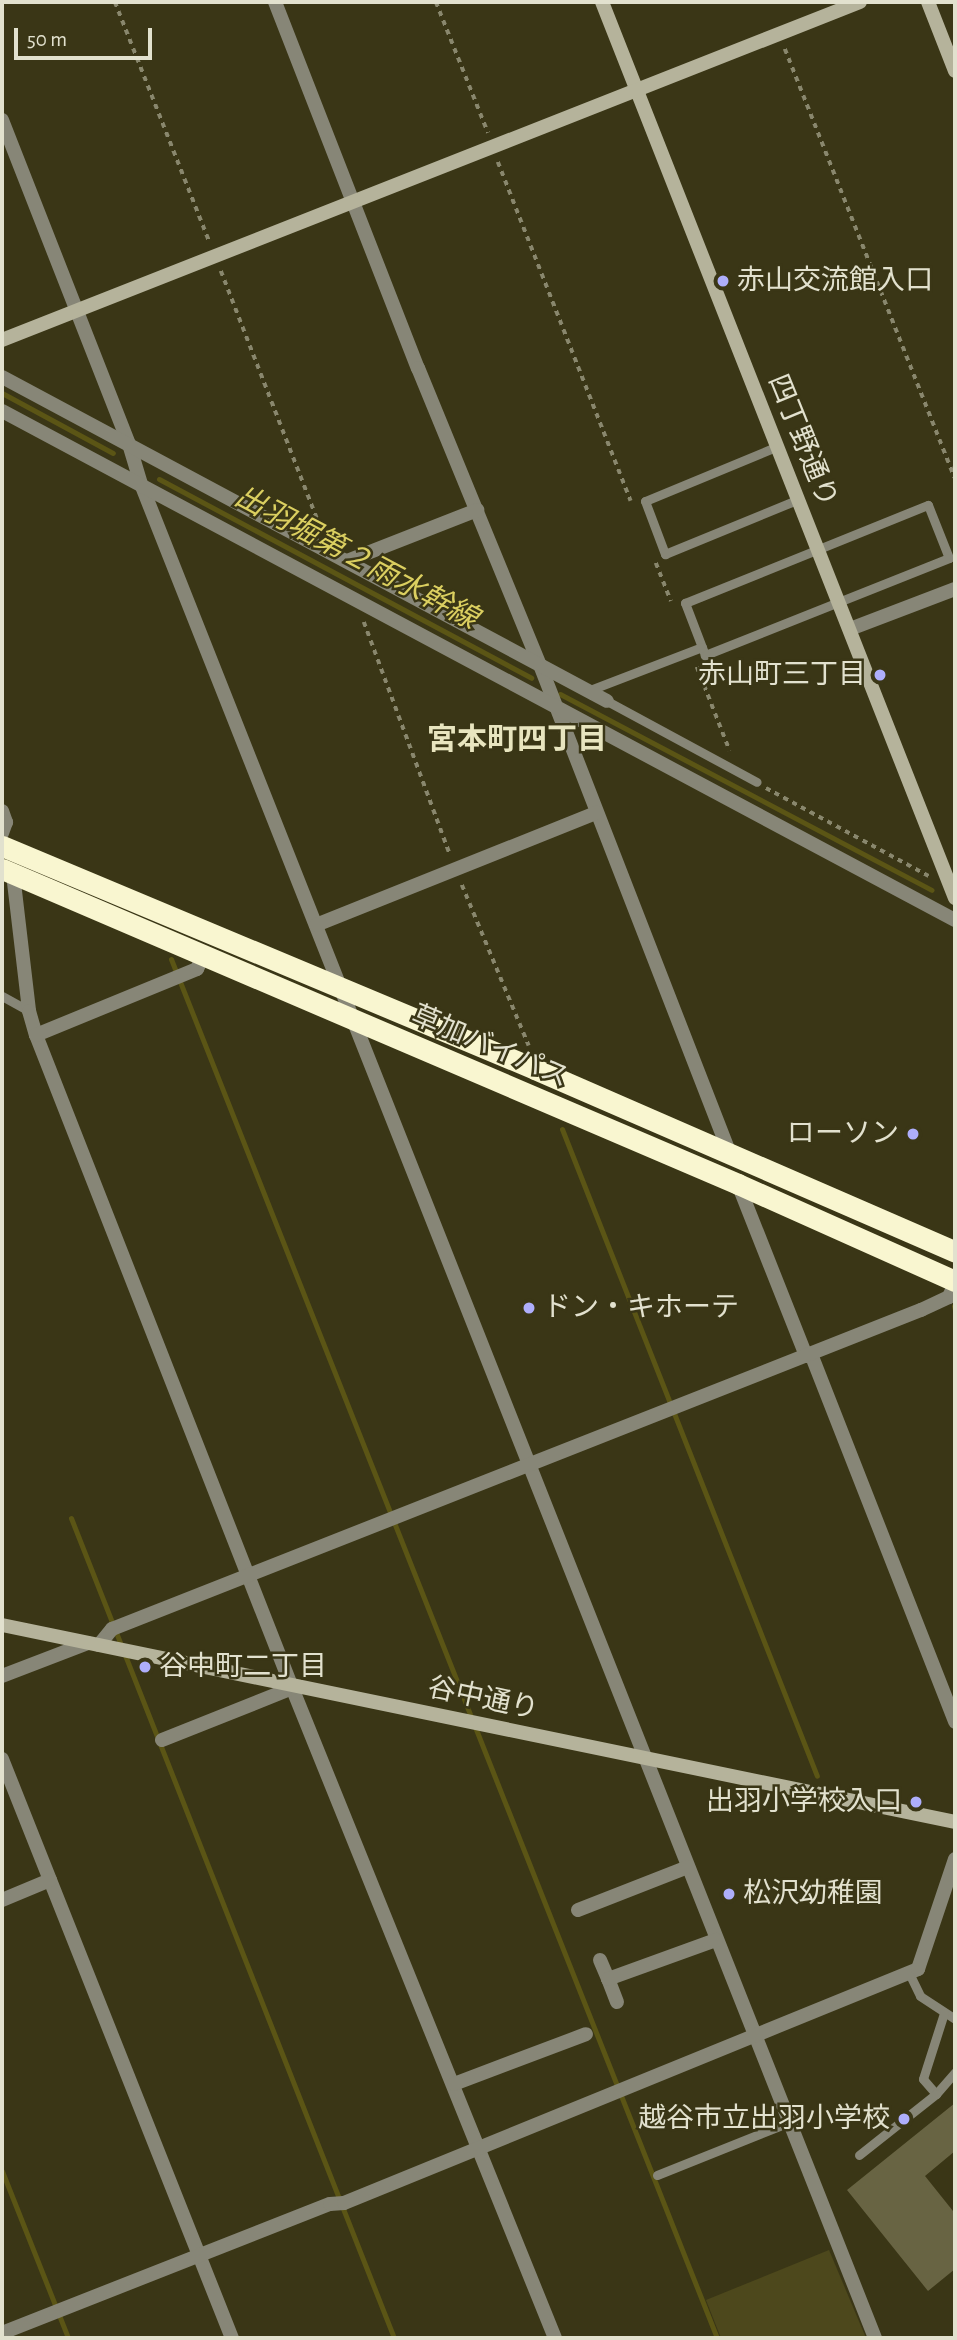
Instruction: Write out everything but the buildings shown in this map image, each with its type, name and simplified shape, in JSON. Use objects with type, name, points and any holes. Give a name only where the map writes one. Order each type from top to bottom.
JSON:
[{"type":"highway","name":"草加バイパス","points":[[2,846],[339,986],[955,1252]]},
{"type":"highway","name":"草加バイパス","points":[[7,871],[738,1184],[955,1282]]},
{"type":"street","points":[[275,2],[540,665],[730,1154]]},
{"type":"street","name":"四丁野通り","points":[[602,2],[953,890]]},
{"type":"street","points":[[2,340],[353,201],[495,152],[636,90],[860,2]]},
{"type":"street","points":[[928,2],[955,71]]},
{"type":"street","points":[[2,120],[129,443],[141,484],[339,986],[355,1019],[787,2123],[875,2338]]},
{"type":"street","points":[[2,377],[607,701]]},
{"type":"street","points":[[2,411],[355,597],[955,920]]},
{"type":"street","points":[[347,561],[477,510]]},
{"type":"street","points":[[849,629],[955,589]]},
{"type":"street","points":[[2,811],[6,822],[2,834]]},
{"type":"street","points":[[316,925],[596,813]]},
{"type":"street","points":[[7,871],[29,1011],[36,1035],[292,1687],[480,2146],[555,2338]]},
{"type":"street","points":[[36,1035],[197,969],[203,956]]},
{"type":"street","points":[[738,1184],[955,1722]]},
{"type":"street","points":[[2,1676],[94,1644],[112,1629],[529,1466],[949,1297],[955,1282]]},
{"type":"street","name":"谷中通り","points":[[2,1625],[955,1822]]},
{"type":"street","points":[[162,1740],[292,1687]]},
{"type":"street","points":[[2,1759],[232,2338]]},
{"type":"street","points":[[2,2333],[330,2204],[344,2203],[909,1973],[922,1965],[955,1859]]},
{"type":"street","points":[[579,1910],[688,1867]]},
{"type":"street","points":[[2,1899],[50,1880]]},
{"type":"street","points":[[608,1979],[716,1940]]},
{"type":"street","points":[[600,1960],[617,2002]]},
{"type":"street","points":[[454,2084],[586,2034]]},
{"type":"lane","points":[[778,446],[645,500],[665,554],[799,499]]},
{"type":"lane","points":[[928,505],[949,558],[705,655],[685,603],[818,549],[928,505]]},
{"type":"lane","points":[[590,690],[702,647]]},
{"type":"lane","points":[[607,701],[757,782]]},
{"type":"lane","points":[[2,996],[29,1011]]},
{"type":"lane","points":[[909,1973],[920,1996],[955,2018]]},
{"type":"lane","points":[[936,2094],[923,2080],[944,2013]]},
{"type":"lane","points":[[859,2155],[936,2094],[955,2072]]},
{"type":"lane","points":[[656,2175],[787,2123]]},
{"type":"path","points":[[115,2],[331,552]]},
{"type":"path","points":[[436,2],[636,513]]},
{"type":"path","points":[[783,43],[955,478]]},
{"type":"path","points":[[651,552],[672,603]]},
{"type":"path","points":[[355,597],[455,869],[533,1055]]},
{"type":"path","points":[[691,651],[738,771]]},
{"type":"path","points":[[757,782],[953,890]]},
{"type":"shaded area","points":[[829,2250],[866,2338],[721,2338],[706,2300]]},
{"type":"waterway","name":"出羽堀第２雨水幹線","points":[[2,393],[113,453]]},
{"type":"waterway","name":"出羽堀第２雨水幹線","points":[[159,479],[531,678]]},
{"type":"waterway","name":"出羽堀第２雨水幹線","points":[[560,694],[932,890]]},
{"type":"waterway","points":[[171,959],[717,2338]]},
{"type":"waterway","points":[[562,1129],[817,1776]]},
{"type":"waterway","points":[[954,1306],[955,1310]]},
{"type":"waterway","points":[[71,1518],[394,2338]]},
{"type":"waterway","points":[[2,2171],[68,2338]]},
{"type":"place","name":"赤山交流館入口","points":[[723,281]]},
{"type":"place","name":"赤山町三丁目","points":[[880,675]]},
{"type":"place","name":"ローソン","points":[[913,1134]]},
{"type":"place","name":"ドン・キホーテ","points":[[529,1308]]},
{"type":"place","name":"谷中町二丁目","points":[[145,1667]]},
{"type":"place","name":"出羽小学校入口","points":[[916,1802]]},
{"type":"place","name":"松沢幼稚園","points":[[729,1894]]},
{"type":"place","name":"越谷市立出羽小学校","points":[[904,2119]]},
{"type":"district","name":"宮本町四丁目","points":[[517,740]]}]
